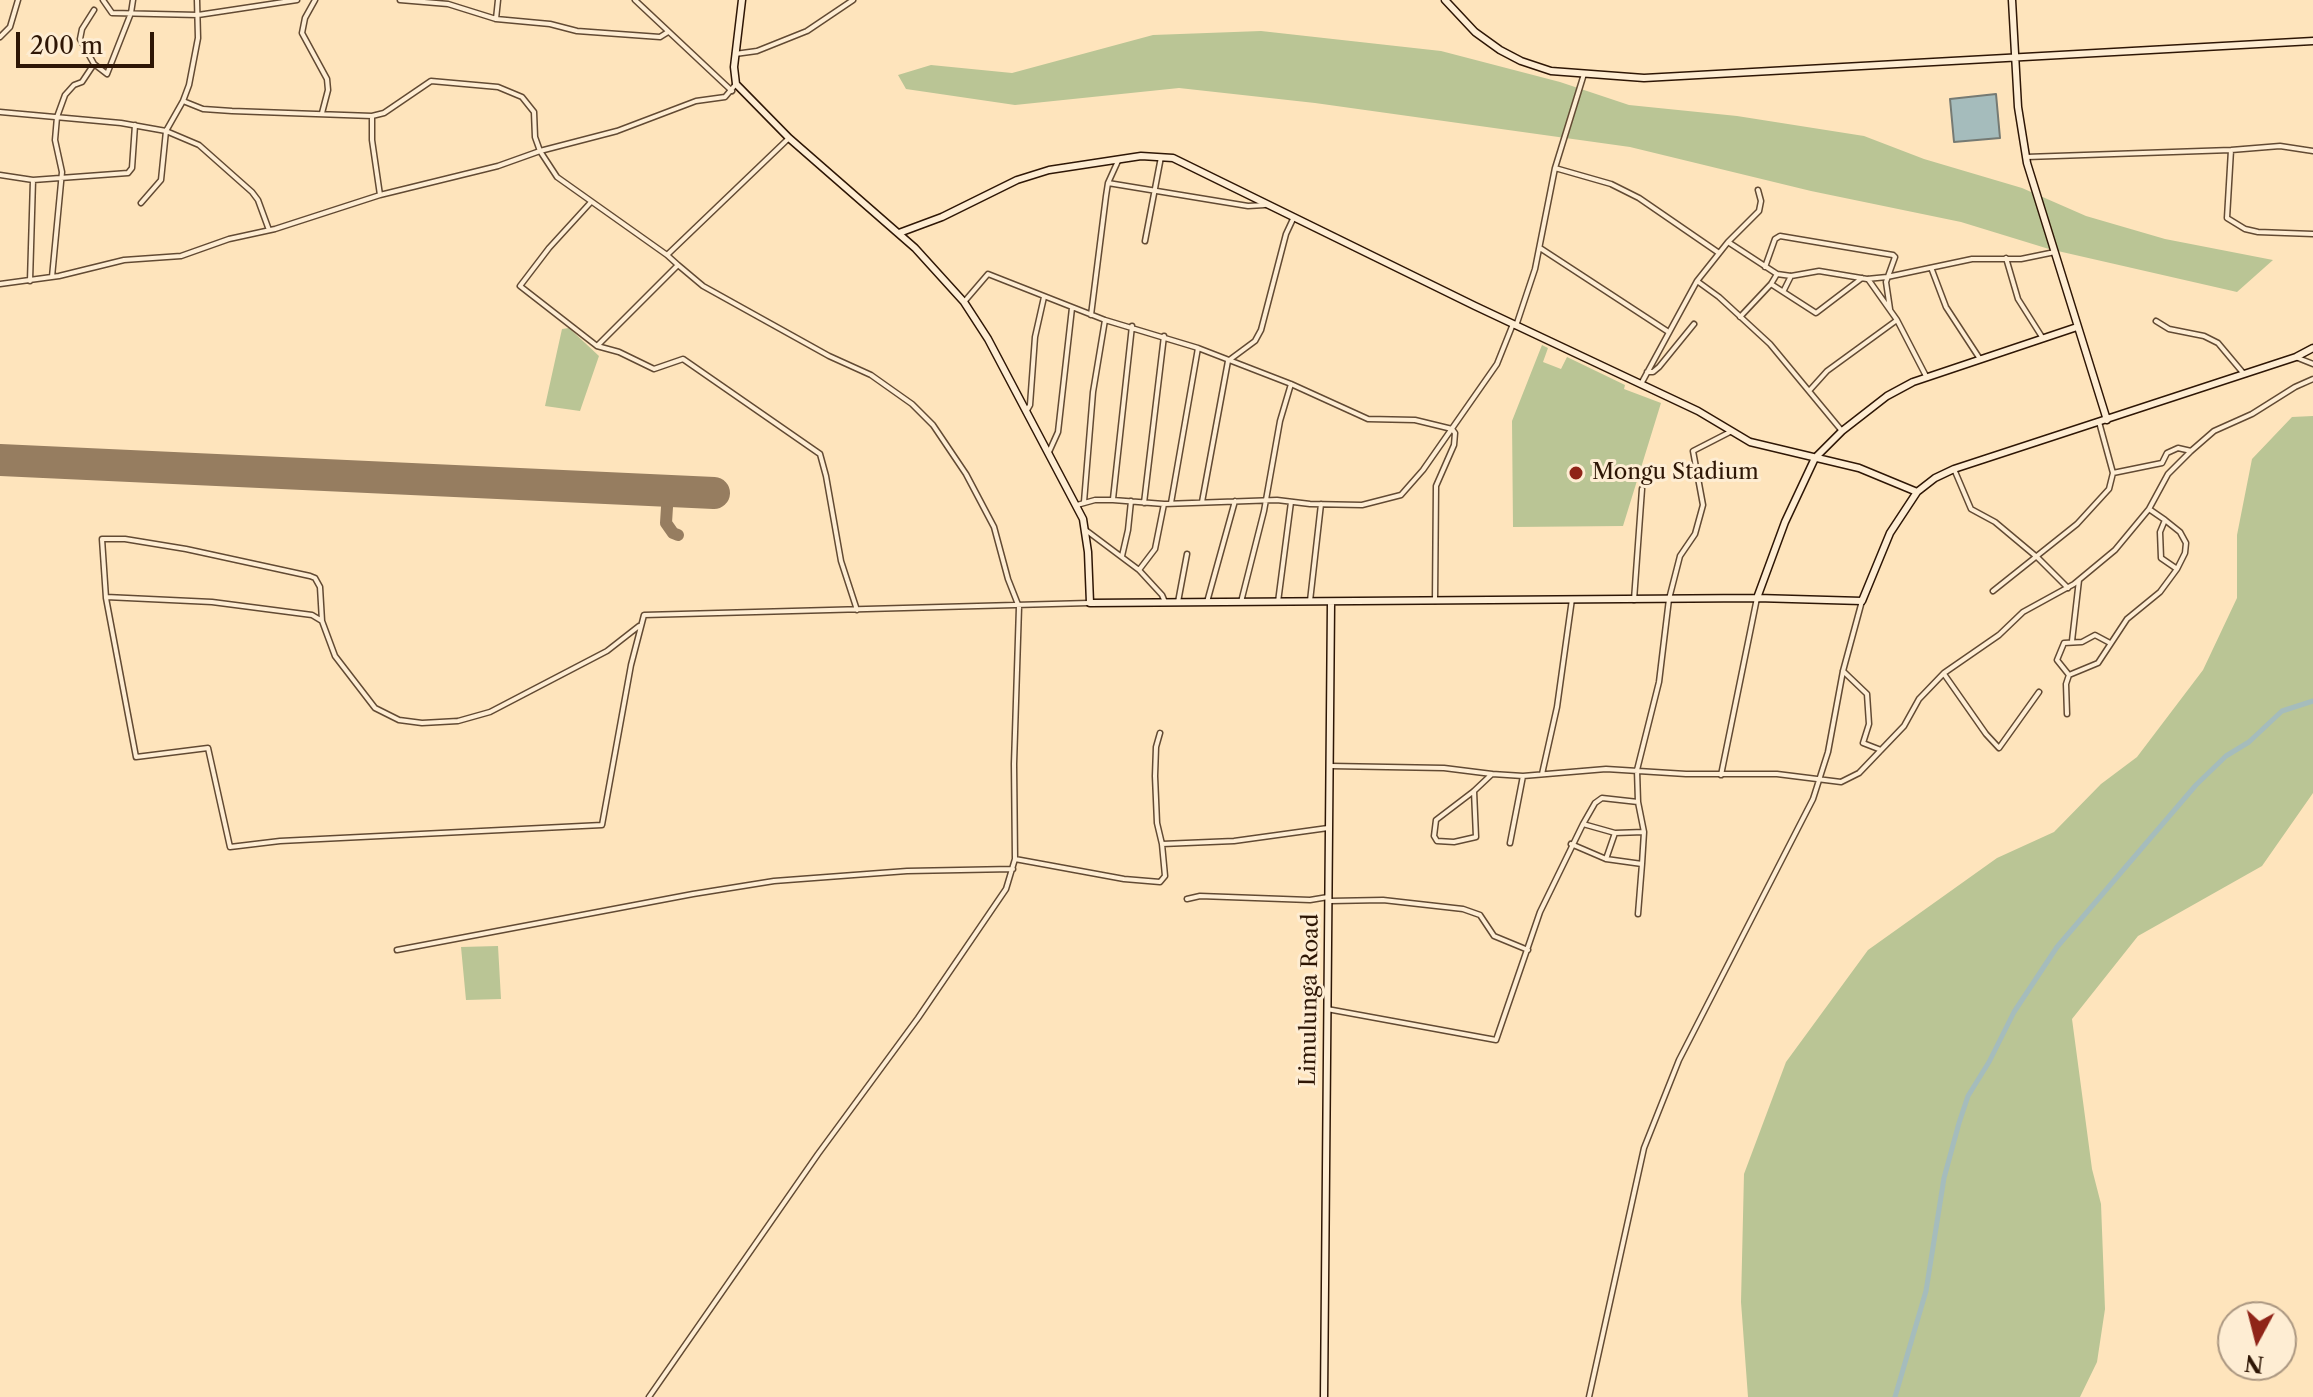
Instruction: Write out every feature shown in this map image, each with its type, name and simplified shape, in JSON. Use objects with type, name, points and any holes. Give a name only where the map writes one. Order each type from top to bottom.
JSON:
[{"type":"main road","points":[[742,0],[734,87],[853,196],[899,233],[964,302],[1080,504],[1087,531],[1090,603],[1757,598],[1862,601],[1890,533],[1917,492],[1935,478],[1954,469],[2296,357],[2313,348]]},
{"type":"main road","points":[[1445,0],[1475,32],[1521,61],[1551,71],[1660,78],[2313,41]]},
{"type":"main road","points":[[2012,0],[2018,107],[2026,157],[2103,421]]},
{"type":"main road","points":[[899,233],[1049,170],[1141,156],[1186,163],[1293,219],[1698,411],[1730,432],[1761,446],[1859,468],[1917,492]]},
{"type":"main road","points":[[1757,598],[1785,522],[1815,458],[1842,431],[1887,396],[1926,376],[2077,327]]},
{"type":"main road","name":"Limulunga Road","points":[[1324,1397],[1331,603]]},
{"type":"street","points":[[0,37],[10,27],[18,0]]},
{"type":"street","points":[[103,0],[110,12],[198,15],[297,0]]},
{"type":"street","points":[[94,10],[82,29],[80,39],[94,64],[107,74],[131,13],[133,0]]},
{"type":"street","points":[[141,203],[161,180],[166,131],[189,85],[196,54],[197,0]]},
{"type":"street","points":[[315,0],[305,18],[302,33],[327,79],[328,90],[322,113]]},
{"type":"street","points":[[400,0],[448,4],[496,19],[591,32],[660,37],[668,32]]},
{"type":"street","points":[[496,19],[498,0]]},
{"type":"street","points":[[0,284],[52,277],[124,260],[174,257],[380,195],[498,166],[540,151],[617,131],[696,101],[725,97],[734,87],[635,0]]},
{"type":"street","points":[[735,54],[757,51],[807,31],[853,0]]},
{"type":"street","points":[[52,277],[62,168],[55,140],[57,117],[65,95],[74,85],[82,82],[94,64]]},
{"type":"street","points":[[1105,320],[1080,504],[1113,500],[1164,504],[1266,500],[1321,504],[1374,503],[1401,495],[1418,477],[1497,364],[1528,296],[1555,168],[1584,74]]},
{"type":"street","points":[[183,101],[203,109],[372,116],[384,113],[431,81],[498,87],[522,97],[534,112],[535,137],[540,151],[557,177],[667,255],[703,286],[829,356],[871,375],[912,404],[930,421],[966,474],[994,527],[1019,607],[1014,764],[1015,859],[1006,889],[649,1397]]},
{"type":"street","points":[[0,112],[135,125],[166,131],[199,145],[252,192],[269,230]]},
{"type":"street","points":[[372,116],[372,140],[380,195]]},
{"type":"street","points":[[0,175],[33,180],[128,173],[132,168],[135,125]]},
{"type":"street","points":[[667,255],[789,138]]},
{"type":"street","points":[[2026,157],[2280,146],[2313,151]]},
{"type":"street","points":[[2231,150],[2227,218],[2245,229],[2258,232],[2313,234]]},
{"type":"street","points":[[1145,241],[1161,157]]},
{"type":"street","points":[[1091,315],[1108,183],[1119,158]]},
{"type":"street","points":[[1555,168],[1611,184],[1639,198],[1719,253]]},
{"type":"street","points":[[30,281],[33,180]]},
{"type":"street","points":[[1108,183],[1248,206],[1265,205]]},
{"type":"street","points":[[1641,384],[1667,331],[1697,281],[1728,242],[1759,211],[1761,201],[1758,190]]},
{"type":"street","points":[[591,202],[520,286],[597,346],[619,352],[654,369],[683,359],[820,454],[841,561],[857,610]]},
{"type":"street","points":[[1202,502],[1228,361],[1255,341],[1261,330],[1286,234],[1293,219]]},
{"type":"street","points":[[1765,267],[1775,239],[1786,235],[1894,256],[1887,277],[1890,309]]},
{"type":"street","points":[[1728,242],[1777,274],[1791,276],[1819,271],[1865,278],[1887,277],[1972,259],[2028,259],[2055,252]]},
{"type":"street","points":[[1540,248],[1667,331]]},
{"type":"street","points":[[2006,258],[2018,299],[2042,337]]},
{"type":"street","points":[[597,346],[678,265]]},
{"type":"street","points":[[1932,269],[1946,307],[1980,359]]},
{"type":"street","points":[[964,302],[988,274],[1105,320],[1198,348],[1291,384],[1368,419],[1415,420],[1452,429],[1455,433],[1454,445],[1436,486],[1435,602]]},
{"type":"street","points":[[1740,317],[1777,274]]},
{"type":"street","points":[[1784,290],[1791,276]]},
{"type":"street","points":[[1771,284],[1816,313],[1865,278]]},
{"type":"street","points":[[1865,278],[1897,320],[1926,376]]},
{"type":"street","points":[[1697,281],[1770,344],[1842,431]]},
{"type":"street","points":[[1025,413],[1030,405],[1035,337],[1044,297]]},
{"type":"street","points":[[1049,452],[1058,432],[1072,308]]},
{"type":"street","points":[[1809,391],[1827,371],[1897,320]]},
{"type":"street","points":[[2156,321],[2169,329],[2214,340],[2244,374]]},
{"type":"street","points":[[1647,372],[1659,367],[1694,324]]},
{"type":"street","points":[[1113,500],[1132,326]]},
{"type":"street","points":[[1144,503],[1164,336]]},
{"type":"street","points":[[1171,504],[1198,348]]},
{"type":"street","points":[[2296,357],[2313,364]]},
{"type":"street","points":[[1331,766],[1444,768],[1523,776],[1581,769],[1721,775],[1777,774],[1841,782],[1859,773],[1904,726],[1919,699],[1944,673],[1999,635],[2023,612],[2068,588],[2115,550],[2149,509],[2168,474],[2214,431],[2252,414],[2313,379]]},
{"type":"street","points":[[1241,602],[1266,500],[1280,421],[1291,384]]},
{"type":"street","points":[[1993,591],[2038,558],[2087,515],[2109,489],[2113,473],[2103,421]]},
{"type":"street","points":[[1638,914],[1644,832],[1638,802],[1637,770],[1659,682],[1669,599],[1681,553],[1695,534],[1703,505],[1693,451],[1730,432]]},
{"type":"street","points":[[2113,473],[2162,463],[2167,453],[2178,448],[2191,451]]},
{"type":"street","points":[[1954,469],[1971,509],[1995,522],[2068,588]]},
{"type":"street","points":[[1634,600],[1642,489]]},
{"type":"street","points":[[1122,556],[1131,501]]},
{"type":"street","points":[[1207,602],[1235,501]]},
{"type":"street","points":[[1278,602],[1291,502]]},
{"type":"street","points":[[1139,570],[1155,549],[1164,504]]},
{"type":"street","points":[[1310,603],[1321,504]]},
{"type":"street","points":[[2067,714],[2066,684],[2069,675],[2098,663],[2127,619],[2160,592],[2185,553],[2186,543],[2174,525],[2149,509]]},
{"type":"street","points":[[2165,520],[2160,532],[2161,558],[2177,569]]},
{"type":"street","points":[[1087,531],[1139,570],[1165,602]]},
{"type":"street","points":[[641,624],[607,651],[490,712],[458,721],[422,723],[399,720],[375,708],[335,656],[322,621],[320,587],[315,578],[221,555],[125,539],[102,539],[106,598],[136,757],[208,748],[230,847],[280,841],[602,825],[631,665],[644,615],[1090,603]]},
{"type":"street","points":[[1178,602],[1187,554]]},
{"type":"street","points":[[2072,642],[2079,580]]},
{"type":"street","points":[[106,598],[239,604],[308,614],[322,621]]},
{"type":"street","points":[[1721,775],[1757,598]]},
{"type":"street","points":[[1542,774],[1557,707],[1572,599]]},
{"type":"street","points":[[1589,1397],[1644,1148],[1679,1060],[1813,799],[1834,726],[1843,671],[1862,601]]},
{"type":"street","points":[[2069,675],[2057,660],[2063,644],[2082,642],[2095,635],[2110,643]]},
{"type":"street","points":[[1843,671],[1867,694],[1869,724],[1863,743],[1881,750]]},
{"type":"street","points":[[1944,673],[1999,748],[2039,692]]},
{"type":"street","points":[[1015,859],[1124,879],[1160,882],[1165,876],[1157,823],[1155,776],[1160,733]]},
{"type":"street","points":[[1474,791],[1476,837],[1454,842],[1437,841],[1434,836],[1436,820],[1492,774]]},
{"type":"street","points":[[1510,843],[1523,776]]},
{"type":"street","points":[[1327,1009],[1496,1040],[1544,903],[1571,844],[1599,799],[1638,802]]},
{"type":"street","points":[[1583,824],[1615,833],[1644,832]]},
{"type":"street","points":[[1162,844],[1234,841],[1331,827]]},
{"type":"street","points":[[1606,859],[1615,833]]},
{"type":"street","points":[[1571,844],[1606,859],[1642,864]]},
{"type":"street","points":[[397,950],[774,881],[898,871],[1013,869]]},
{"type":"street","points":[[1187,899],[1200,896],[1383,900],[1463,909],[1480,915],[1494,936],[1528,950]]},
{"type":"green space","points":[[1261,31],[1441,51],[1560,82],[1629,105],[1737,116],[1864,136],[1924,159],[2022,188],[2086,216],[2165,239],[2273,260],[2237,292],[2049,249],[1961,222],[1811,191],[1630,147],[1315,103],[1179,88],[1015,105],[906,89],[898,75],[931,65],[1012,73],[1153,35]]},
{"type":"green space","points":[[569,328],[599,356],[580,411],[545,406],[562,329]]},
{"type":"green space","name":"Mongu Stadium","points":[[1542,345],[1548,348],[1543,362],[1561,369],[1567,357],[1625,385],[1624,389],[1661,403],[1623,526],[1513,527],[1512,421]]},
{"type":"green space","points":[[2313,416],[2313,793],[2262,866],[2138,936],[2072,1019],[2092,1169],[2101,1204],[2105,1309],[2097,1362],[2080,1397],[1748,1397],[1741,1302],[1744,1174],[1786,1062],[1868,950],[1997,858],[2054,832],[2101,784],[2137,757],[2203,670],[2237,598],[2237,535],[2252,459],[2292,417]]},
{"type":"green space","points":[[498,946],[501,999],[466,1000],[461,947]]},
{"type":"water","points":[[1996,94],[2000,138],[1954,142],[1950,99]]},
{"type":"waterway","points":[[1895,1397],[1926,1291],[1944,1178],[1959,1123],[1968,1096],[2014,1012],[2057,947],[2196,785],[2226,756],[2249,742],[2282,711],[2313,701]]},
{"type":"taxiway","points":[[668,491],[666,523],[678,535]]},
{"type":"runway","points":[[0,460],[714,493]]},
{"type":"place","name":"Mongu Stadium","points":[[1576,473]]}]
